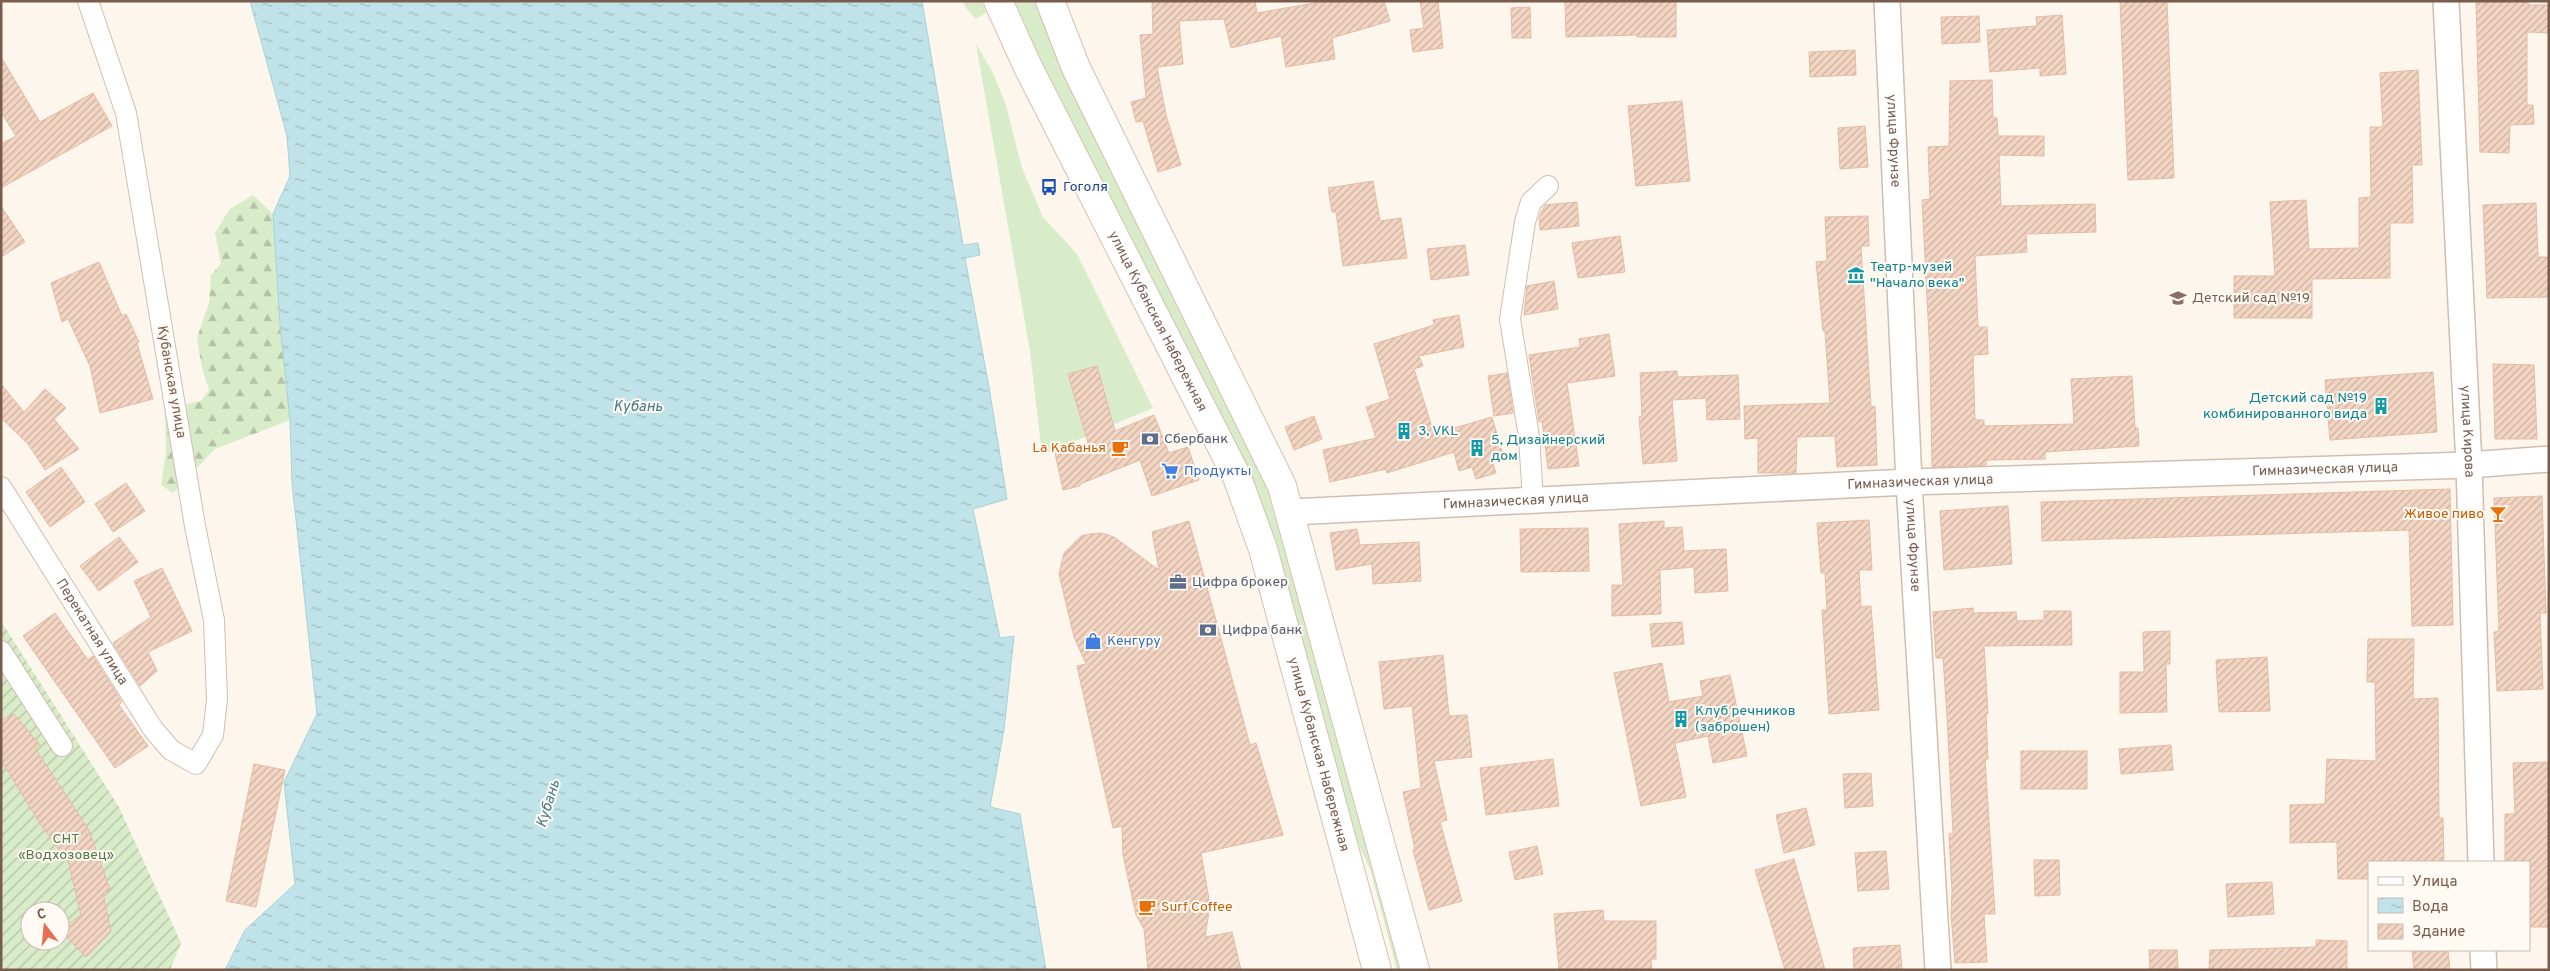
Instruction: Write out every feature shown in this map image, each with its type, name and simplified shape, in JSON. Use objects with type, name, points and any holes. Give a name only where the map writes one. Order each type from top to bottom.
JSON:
[{"type":"main road","name":"улица Кубанская Набережная","points":[[998,1],[1027,65],[1237,477],[1262,549],[1378,970]]},
{"type":"main road","points":[[1050,1],[1076,68],[1282,486],[1291,512],[1415,970]]},
{"type":"street","name":"Кубанская улица","points":[[88,1],[126,113],[196,526],[214,620],[216,699],[213,735],[196,764]]},
{"type":"street","name":"улица Фрунзе","points":[[1886,1],[1909,482],[1938,970]]},
{"type":"street","name":"улица Кирова","points":[[2446,1],[2469,465],[2481,861]]},
{"type":"street","points":[[1533,500],[1529,437],[1510,319],[1529,209],[1531,202],[1548,186]]},
{"type":"street","name":"Гимназическая улица","points":[[1291,512],[1909,482],[2469,465],[2549,459]]},
{"type":"street","name":"Перекатная улица","points":[[1,487],[153,728],[171,750],[196,764]]},
{"type":"street","points":[[1,651],[62,746]]},
{"type":"street","points":[[2483,951],[2484,970]]},
{"type":"green space","points":[[963,1],[982,1],[986,13],[976,19],[966,8]]},
{"type":"green space","points":[[1012,1],[1035,1],[1068,79],[1265,481],[1402,970],[1397,970],[1370,869],[1349,824],[1268,535]]},
{"type":"green space","points":[[976,44],[992,71],[1006,105],[1022,168],[1043,217],[1077,254],[1153,408],[1042,455],[1030,351]]},
{"type":"green space","points":[[253,195],[273,214],[280,324],[290,420],[215,449],[173,493],[161,485],[166,451],[165,409],[201,401],[209,390],[202,368],[197,338],[209,303],[211,275],[221,264],[215,233],[229,210]]},
{"type":"green space","name":"СНТ «Водхозовец»","points":[[1,621],[119,807],[181,943],[170,970],[1,970]]},
{"type":"water","name":"Кубань","points":[[250,1],[922,1],[963,245],[978,243],[980,255],[965,258],[1007,499],[973,509],[1000,638],[1014,636],[1004,730],[990,807],[1020,814],[1046,970],[225,970],[245,930],[295,884],[284,782],[317,714],[292,483],[290,420],[280,324],[273,214],[290,176],[287,136]]},
{"type":"building","points":[[1152,1],[1255,1],[1257,13],[1326,1],[1384,1],[1390,21],[1332,38],[1335,59],[1286,67],[1281,36],[1231,48],[1224,19],[1179,21],[1183,64],[1157,67],[1166,115],[1181,165],[1158,172],[1143,121],[1136,122],[1131,102],[1146,98],[1140,35],[1153,34]]},
{"type":"building","points":[[1420,1],[1438,1],[1443,48],[1413,52],[1410,30],[1424,28]]},
{"type":"building","points":[[1565,1],[1676,1],[1676,37],[1637,37],[1637,35],[1566,37]]},
{"type":"building","points":[[2120,1],[2167,1],[2174,178],[2128,180]]},
{"type":"building","points":[[2476,1],[2528,1],[2528,5],[2549,5],[2549,33],[2527,32],[2527,105],[2533,105],[2534,124],[2510,125],[2509,153],[2480,152]]},
{"type":"building","points":[[1530,7],[1531,38],[1512,38],[1511,8]]},
{"type":"building","points":[[2062,15],[2066,74],[2040,76],[2040,68],[1990,72],[1987,30],[2037,26],[2036,17]]},
{"type":"building","points":[[1979,16],[1980,42],[1942,44],[1941,17]]},
{"type":"building","points":[[1855,50],[1856,75],[1810,77],[1809,52]]},
{"type":"building","points":[[1,57],[40,122],[93,93],[112,126],[1,188],[1,144],[16,136],[1,112]]},
{"type":"building","points":[[2418,70],[2422,165],[2412,165],[2413,223],[2390,223],[2390,278],[2312,279],[2312,318],[2234,318],[2234,276],[2275,276],[2270,202],[2306,200],[2309,249],[2359,248],[2359,198],[2371,197],[2370,127],[2383,127],[2380,73]]},
{"type":"building","points":[[1992,80],[1993,118],[1997,118],[1998,136],[2044,136],[2044,156],[1999,155],[2001,206],[2095,204],[2096,232],[2026,234],[2027,252],[1975,256],[1978,327],[1987,327],[1988,354],[1973,355],[1975,420],[1984,420],[1984,426],[2074,424],[2071,379],[2132,376],[2135,428],[2138,428],[2139,446],[2045,452],[2045,459],[1986,460],[1986,465],[1932,467],[1930,356],[1922,200],[1930,199],[1928,147],[1949,146],[1950,81]]},
{"type":"building","points":[[1682,101],[1690,181],[1636,186],[1628,106]]},
{"type":"building","points":[[1865,126],[1868,167],[1840,169],[1838,128]]},
{"type":"building","points":[[1373,181],[1380,221],[1401,218],[1407,258],[1343,266],[1336,212],[1332,212],[1328,188]]},
{"type":"building","points":[[1577,202],[1579,226],[1540,230],[1539,217],[1545,205]]},
{"type":"building","points":[[2536,203],[2538,257],[2549,257],[2549,297],[2487,298],[2483,205]]},
{"type":"building","points":[[1,206],[25,242],[1,257]]},
{"type":"building","points":[[1868,216],[1869,246],[1861,246],[1871,407],[1875,406],[1877,465],[1837,467],[1835,436],[1797,437],[1796,473],[1758,473],[1758,438],[1745,439],[1744,406],[1830,403],[1825,331],[1823,331],[1816,262],[1827,261],[1825,217]]},
{"type":"building","points":[[1620,236],[1625,272],[1578,278],[1572,243]]},
{"type":"building","points":[[1465,245],[1469,275],[1431,280],[1427,249]]},
{"type":"building","points":[[99,262],[122,316],[126,314],[139,342],[137,343],[153,399],[100,413],[90,366],[68,319],[62,322],[51,283]]},
{"type":"building","points":[[1554,281],[1558,309],[1524,315],[1527,286]]},
{"type":"building","points":[[1459,315],[1464,347],[1419,356],[1423,366],[1414,369],[1434,434],[1492,417],[1504,458],[1492,461],[1496,473],[1476,479],[1472,467],[1459,471],[1454,452],[1387,473],[1386,469],[1330,482],[1323,450],[1376,438],[1366,407],[1390,399],[1374,344],[1434,325],[1433,320]]},
{"type":"building","points":[[1609,334],[1615,376],[1567,383],[1579,466],[1548,469],[1542,421],[1539,422],[1529,355],[1580,347],[1579,339]]},
{"type":"building","points":[[2493,364],[2534,365],[2537,439],[2495,439]]},
{"type":"building","points":[[1097,366],[1115,431],[1154,415],[1169,453],[1188,447],[1199,480],[1152,496],[1140,460],[1080,484],[1080,486],[1063,490],[1055,453],[1088,443],[1068,374]]},
{"type":"building","points":[[1677,371],[1677,377],[1738,375],[1740,419],[1707,420],[1706,398],[1672,400],[1677,461],[1643,464],[1639,417],[1642,416],[1640,373]]},
{"type":"building","name":"Детский сад №19 комбинированного вида","points":[[2433,372],[2437,432],[2330,440],[2325,380]]},
{"type":"building","points":[[1507,373],[1513,413],[1494,416],[1488,376]]},
{"type":"building","points":[[1,384],[24,412],[45,389],[66,408],[54,419],[79,449],[45,470],[28,444],[1,418]]},
{"type":"building","points":[[1314,416],[1322,439],[1294,450],[1285,427]]},
{"type":"building","points":[[61,467],[85,502],[50,527],[26,492]]},
{"type":"building","points":[[126,483],[145,511],[113,532],[95,504]]},
{"type":"building","points":[[2450,489],[2453,625],[2412,626],[2409,530],[2042,541],[2041,502]]},
{"type":"building","points":[[2542,496],[2546,613],[2540,613],[2543,689],[2497,691],[2494,632],[2499,631],[2494,498]]},
{"type":"building","points":[[2008,506],[2012,564],[1944,570],[1940,511]]},
{"type":"building","points":[[1869,520],[1872,570],[1859,570],[1861,607],[1871,606],[1879,710],[1829,714],[1822,610],[1827,610],[1825,573],[1821,573],[1817,523]]},
{"type":"building","points":[[1189,521],[1250,745],[1256,743],[1283,835],[1201,853],[1210,905],[1205,937],[1232,932],[1241,970],[1148,970],[1144,929],[1136,915],[1123,855],[1122,826],[1113,828],[1077,666],[1086,664],[1074,637],[1059,574],[1064,553],[1081,536],[1102,533],[1114,537],[1159,570],[1152,532]]},
{"type":"building","points":[[1664,521],[1664,528],[1682,527],[1684,551],[1726,549],[1728,591],[1695,593],[1694,567],[1660,570],[1661,614],[1612,616],[1612,585],[1623,585],[1619,524]]},
{"type":"building","points":[[1588,528],[1589,571],[1521,572],[1520,529]]},
{"type":"building","points":[[1357,529],[1360,545],[1419,542],[1421,581],[1373,584],[1372,564],[1336,570],[1330,533]]},
{"type":"building","points":[[119,537],[138,562],[99,591],[80,566]]},
{"type":"building","points":[[162,568],[192,631],[148,652],[157,671],[140,686],[113,643],[151,617],[134,581]]},
{"type":"building","points":[[1973,608],[1973,613],[2016,612],[2017,621],[2044,620],[2044,611],[2071,611],[2072,645],[1984,646],[1988,714],[1986,714],[1988,759],[1985,759],[1995,914],[1984,914],[1987,962],[1955,963],[1951,914],[1952,891],[1949,834],[1953,833],[1947,716],[1943,658],[1936,658],[1933,612]]},
{"type":"building","points":[[55,613],[88,660],[93,656],[122,702],[119,705],[148,746],[115,768],[23,636]]},
{"type":"building","points":[[1682,622],[1684,644],[1652,647],[1650,624]]},
{"type":"building","points":[[2170,631],[2170,664],[2166,664],[2167,712],[2120,713],[2120,672],[2144,672],[2143,632]]},
{"type":"building","points":[[2368,639],[2414,639],[2413,699],[2438,698],[2439,818],[2443,818],[2444,861],[2368,861],[2368,879],[2338,879],[2337,842],[2290,843],[2290,805],[2325,804],[2327,759],[2376,761],[2375,682],[2367,682]]},
{"type":"building","points":[[1443,655],[1449,716],[1467,715],[1472,757],[1434,761],[1447,820],[1440,822],[1462,901],[1429,910],[1413,850],[1415,850],[1403,792],[1421,788],[1412,706],[1384,709],[1379,662]]},
{"type":"building","points":[[2267,657],[2270,711],[2219,712],[2216,660]]},
{"type":"building","name":"Клуб речников (заброшен)","points":[[1662,663],[1669,702],[1703,696],[1700,681],[1730,675],[1747,756],[1713,763],[1708,736],[1675,743],[1686,797],[1641,806],[1614,673]]},
{"type":"building","points":[[14,714],[40,745],[35,748],[89,830],[110,890],[103,893],[111,932],[86,957],[70,940],[70,923],[81,915],[69,864],[39,822],[1,760],[1,720]]},
{"type":"building","points":[[2171,745],[2173,770],[2121,774],[2119,749]]},
{"type":"building","points":[[2021,751],[2087,751],[2087,789],[2021,789]]},
{"type":"building","points":[[1553,759],[1559,806],[1486,815],[1480,768]]},
{"type":"building","points":[[2549,762],[2549,927],[2530,927],[2530,861],[2505,861],[2505,814],[2515,814],[2513,763]]},
{"type":"building","points":[[254,764],[285,770],[256,907],[226,901]]},
{"type":"building","points":[[1871,773],[1873,806],[1845,808],[1843,774]]},
{"type":"building","points":[[1806,808],[1815,845],[1784,853],[1776,815]]},
{"type":"building","points":[[1537,846],[1543,874],[1515,880],[1509,852]]},
{"type":"building","points":[[1886,851],[1889,889],[1858,891],[1855,853]]},
{"type":"building","points":[[1794,859],[1825,970],[1785,970],[1755,870]]},
{"type":"building","points":[[2034,860],[2059,860],[2060,895],[2035,896]]},
{"type":"building","points":[[2272,882],[2274,914],[2228,917],[2226,884]]},
{"type":"building","points":[[1603,910],[1604,921],[1656,921],[1656,959],[1651,959],[1652,970],[1559,970],[1554,914]]},
{"type":"building","points":[[2316,940],[2347,941],[2347,970],[2209,970],[2210,950],[2316,947]]},
{"type":"building","points":[[1900,945],[1902,970],[1854,970],[1853,948]]},
{"type":"building","points":[[2149,950],[2177,950],[2178,970],[2150,970]]},
{"type":"building","points":[[2412,951],[2448,951],[2450,970],[2414,970]]},
{"type":"place","name":"Гоголя","points":[[1049,187]]},
{"type":"place","name":"Театр-музей \"Начало века\"","points":[[1856,275]]},
{"type":"place","name":"Детский сад №19","points":[[2178,298]]},
{"type":"place","name":"Детский сад №19 комбинированного вида","points":[[2381,406]]},
{"type":"place","name":"3, VKL","points":[[1404,431]]},
{"type":"place","name":"Сбербанк","points":[[1150,439]]},
{"type":"place","name":"La Кабанья","points":[[1120,448]]},
{"type":"place","name":"5, Дизайнерский дом","points":[[1477,448]]},
{"type":"place","name":"Продукты","points":[[1170,471]]},
{"type":"place","name":"Живое пиво","points":[[2498,514]]},
{"type":"place","name":"Цифра брокер","points":[[1178,582]]},
{"type":"place","name":"Цифра банк","points":[[1208,630]]},
{"type":"place","name":"Кенгуру","points":[[1093,641]]},
{"type":"place","name":"Клуб речников (заброшен)","points":[[1681,719]]},
{"type":"place","name":"Surf Coffee","points":[[1147,907]]}]
